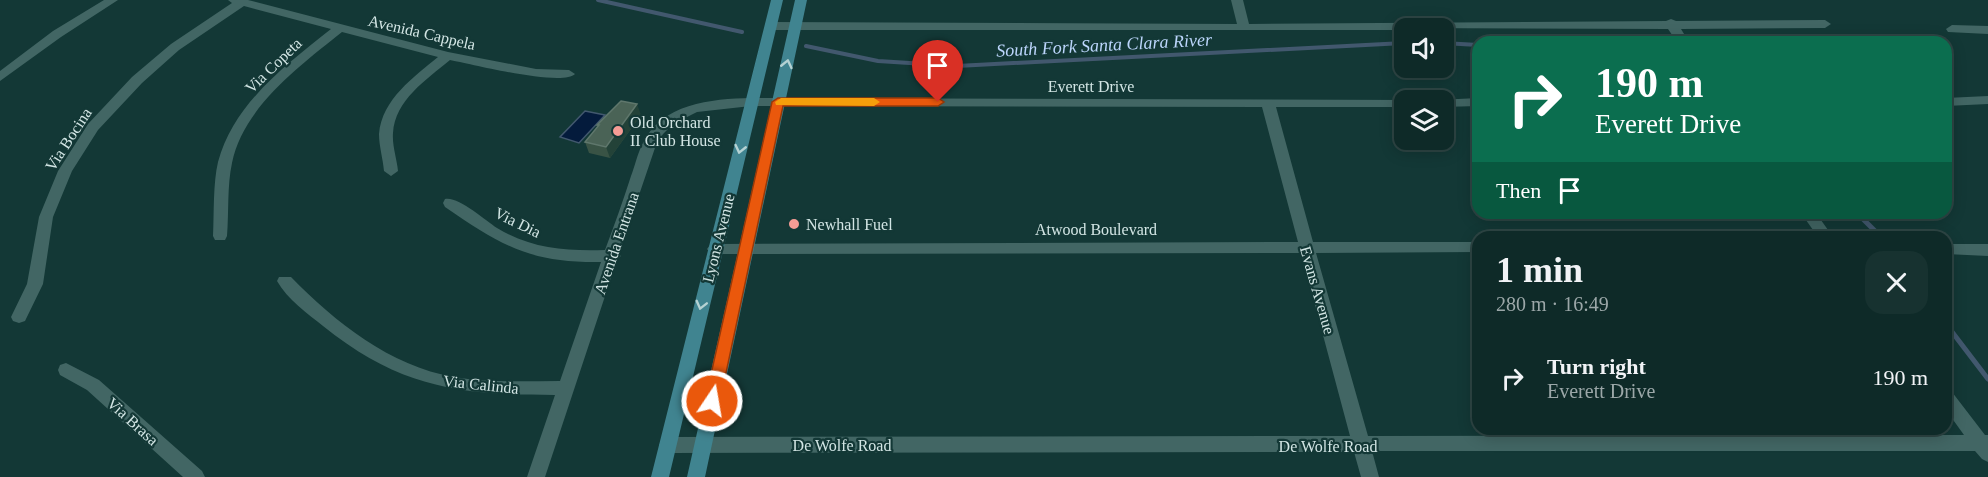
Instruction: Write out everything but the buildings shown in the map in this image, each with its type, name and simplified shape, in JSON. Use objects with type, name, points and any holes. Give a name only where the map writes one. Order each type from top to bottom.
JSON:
[{"type":"main road","name":"Lyons Avenue","points":[[660,477],[777,0]]},
{"type":"main road","name":"Lyons Avenue","points":[[696,477],[801,0]]},
{"type":"street","points":[[0,77],[57,34],[112,0]]},
{"type":"street","points":[[1237,0],[1244,27]]},
{"type":"street","name":"Avenida Cappela","points":[[238,1],[447,56],[536,73],[569,74]]},
{"type":"street","name":"Via Bocina","points":[[19,317],[35,284],[46,217],[65,171],[93,127],[137,80],[175,47],[238,1]]},
{"type":"street","points":[[1671,23],[1679,36]]},
{"type":"street","points":[[771,26],[1244,27],[1825,24]]},
{"type":"street","name":"Via Copeta","points":[[220,236],[225,162],[240,127],[258,100],[286,70],[339,29]]},
{"type":"street","points":[[1952,29],[1988,30]]},
{"type":"street","points":[[391,171],[386,130],[392,112],[404,94],[447,56]]},
{"type":"street","points":[[1952,102],[1988,100]]},
{"type":"street","name":"Avenida Entrana","points":[[536,477],[613,256],[649,144],[671,118],[691,108],[715,103],[778,102]]},
{"type":"street","name":"Everett Drive","points":[[778,102],[1394,103]]},
{"type":"street","points":[[1454,103],[1472,102]]},
{"type":"street","name":"Evans Avenue","points":[[1268,103],[1370,477]]},
{"type":"street","name":"Via Dia","points":[[450,203],[499,237],[538,252],[575,256],[613,256]]},
{"type":"street","name":"Atwood Boulevard","points":[[715,249],[1472,247]]},
{"type":"street","points":[[1952,249],[1988,249]]},
{"type":"street","name":"Via Calinda","points":[[285,281],[298,296],[361,346],[409,371],[450,383],[504,388],[566,388]]},
{"type":"street","name":"Via Brasa","points":[[66,370],[93,385],[196,477]]},
{"type":"street","points":[[1952,405],[1985,447]]},
{"type":"street","name":"De Wolfe Road","points":[[668,445],[1985,447]]},
{"type":"water","points":[[585,111],[605,115],[579,143],[560,137]]},
{"type":"waterway","name":"South Fork Santa Clara River","points":[[598,0],[742,32]]},
{"type":"waterway","name":"South Fork Santa Clara River","points":[[806,46],[878,61],[957,66],[1394,44]]},
{"type":"waterway","name":"South Fork Santa Clara River","points":[[1454,44],[1472,45]]},
{"type":"waterway","name":"South Fork Santa Clara River","points":[[1863,219],[1875,231]]},
{"type":"waterway","name":"South Fork Santa Clara River","points":[[1952,332],[1988,379]]},
{"type":"slow traffic","points":[[781,102],[874,102]]},
{"type":"place","name":"Old Orchard II Club House","points":[[618,131]]},
{"type":"place","name":"Newhall Fuel","points":[[794,224]]},
{"type":"route","points":[[712,401],[778,102],[938,102]]}]
